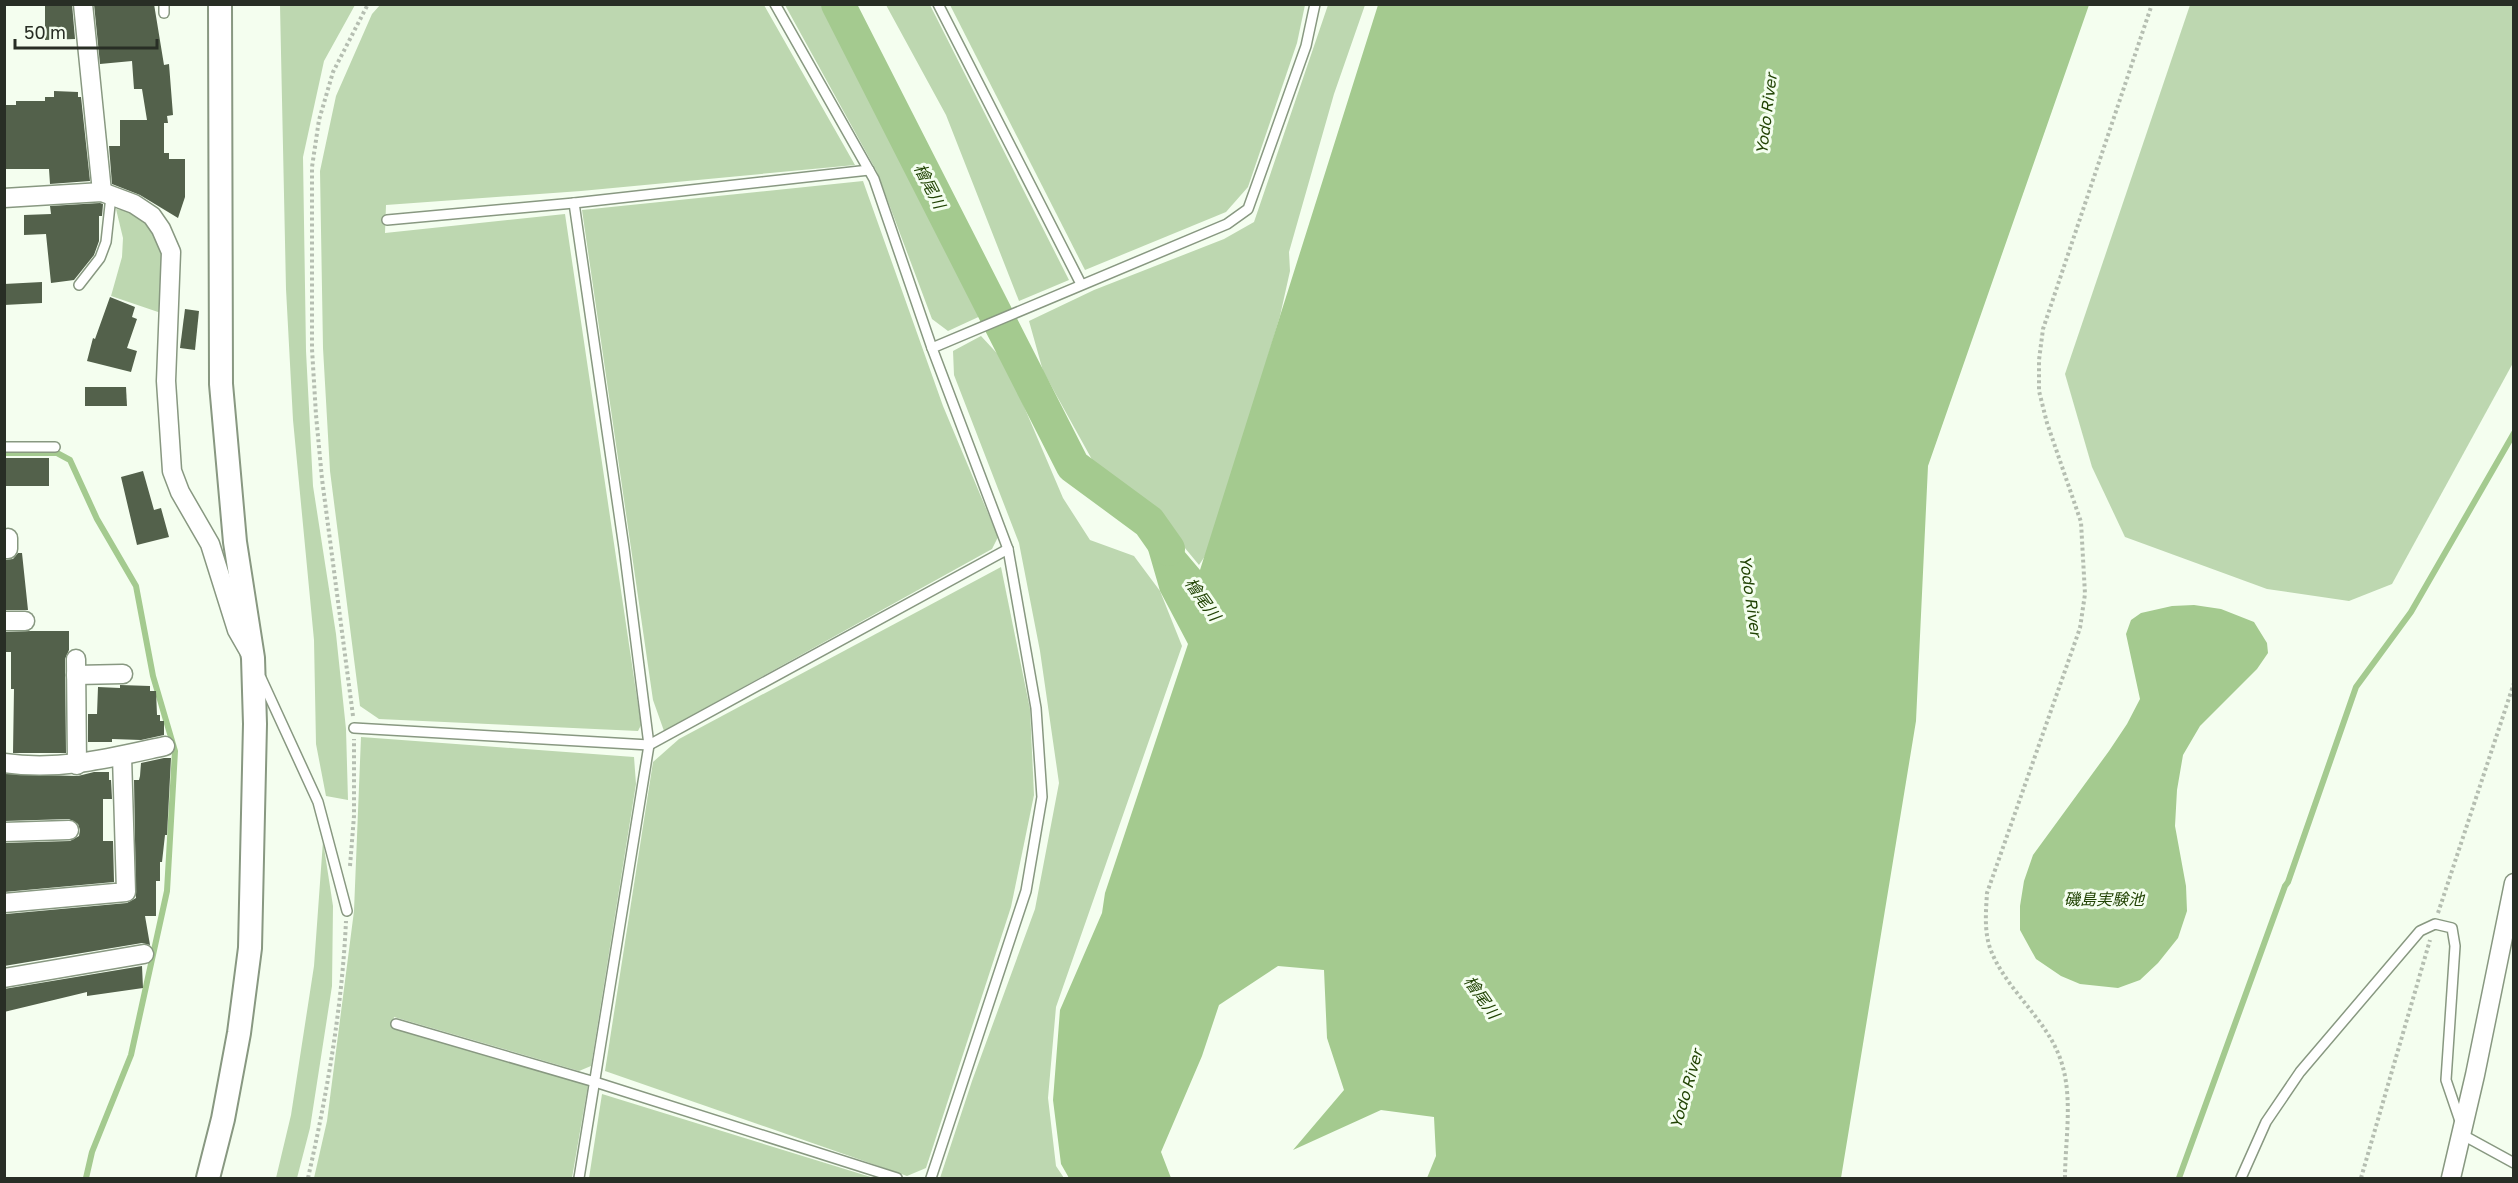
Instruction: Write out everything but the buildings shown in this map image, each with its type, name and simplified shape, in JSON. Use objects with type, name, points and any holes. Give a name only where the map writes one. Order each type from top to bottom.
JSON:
[{"type":"street","points":[[83,4],[106,194]]},
{"type":"street","points":[[208,1179],[223,1119],[239,1033],[250,948],[255,724],[253,658],[235,542],[221,384],[220,4]]},
{"type":"street","points":[[4,198],[106,194],[134,204],[152,216],[161,229],[171,252],[166,381],[171,471],[180,492],[210,544],[237,630],[253,658]]},
{"type":"street","points":[[4,621],[25,621]]},
{"type":"street","points":[[77,765],[76,667],[123,674]]},
{"type":"street","points":[[4,763],[30,766],[77,765],[165,746]]},
{"type":"street","points":[[4,903],[126,892],[122,756]]},
{"type":"street","points":[[4,832],[69,830]]},
{"type":"street","points":[[2451,1179],[2475,1075],[2514,883]]},
{"type":"street","points":[[4,978],[144,954]]},
{"type":"lane","points":[[775,4],[869,170],[932,348],[1008,549],[1036,708],[1042,797],[1026,891],[931,1179]]},
{"type":"lane","points":[[938,4],[1081,284]]},
{"type":"lane","points":[[932,348],[1227,224],[1248,209],[1306,46],[1315,4]]},
{"type":"lane","points":[[387,219],[574,203],[869,170]]},
{"type":"lane","points":[[79,285],[100,258],[106,242],[106,194]]},
{"type":"lane","points":[[574,203],[624,548],[649,746],[579,1179]]},
{"type":"lane","points":[[4,447],[55,447]]},
{"type":"lane","points":[[354,728],[649,746],[1008,549]]},
{"type":"lane","points":[[253,658],[278,719],[318,802],[347,911]]},
{"type":"lane","points":[[2241,1179],[2266,1122],[2300,1072],[2420,931],[2435,924],[2452,928],[2455,946],[2445,1080],[2461,1131],[2514,1163]]},
{"type":"lane","points":[[396,1024],[595,1082],[897,1179]]},
{"type":"path","points":[[350,875],[354,816],[354,728],[316,415],[312,349],[312,167],[319,120],[333,72],[368,4]]},
{"type":"path","points":[[2064,1179],[2067,1098],[2062,1064],[2047,1031],[2001,969],[1990,948],[1985,924],[1987,893],[2080,628],[2085,594],[2081,522],[2047,423],[2039,390],[2039,360],[2043,329],[2152,4]]},
{"type":"path","points":[[308,1179],[317,1139],[343,980],[347,911]]},
{"type":"shaded area","points":[[280,5],[355,5],[324,61],[303,157],[306,351],[313,486],[336,634],[346,729],[348,800],[326,796],[316,744],[314,640],[293,420],[286,289]]},
{"type":"shaded area","points":[[380,5],[764,5],[855,165],[581,191],[386,205],[385,233],[565,214],[641,725],[638,731],[379,719],[360,706],[330,471],[323,348],[320,171],[336,96],[372,14]]},
{"type":"shaded area","points":[[785,5],[826,5],[985,314],[948,331],[932,319],[877,172]]},
{"type":"shaded area","points":[[886,5],[930,5],[1069,280],[1019,301],[946,115]]},
{"type":"shaded area","points":[[950,5],[1305,5],[1297,43],[1248,187],[1226,212],[1085,270]]},
{"type":"shaded area","points":[[1328,5],[1365,5],[1334,94],[1289,252],[1290,271],[1280,316],[1211,547],[1199,565],[1161,519],[1095,465],[1043,371],[1029,321],[1094,290],[1224,239],[1254,222]]},
{"type":"shaded area","points":[[2190,5],[2513,5],[2513,363],[2392,584],[2349,601],[2267,589],[2125,537],[2092,467],[2065,374]]},
{"type":"shaded area","points":[[863,181],[943,406],[998,537],[992,549],[664,731],[653,700],[582,210]]},
{"type":"shaded area","points":[[116,209],[136,212],[147,220],[163,243],[161,313],[111,296],[122,257],[123,238]]},
{"type":"shaded area","points":[[981,336],[1005,362],[1063,498],[1090,540],[1134,556],[1160,591],[1182,646],[1056,1007],[1048,1098],[1056,1166],[1064,1178],[940,1178],[972,1081],[1035,909],[1059,783],[1040,651],[1019,543],[954,375],[953,351]]},
{"type":"shaded area","points":[[1001,567],[1030,709],[1034,795],[1011,907],[926,1168],[907,1176],[605,1071],[653,762],[679,739]]},
{"type":"shaded area","points":[[361,737],[634,757],[636,784],[591,1066],[579,1071],[394,1017],[392,1028],[588,1085],[572,1178],[314,1178],[327,1121],[354,911]]},
{"type":"shaded area","points":[[323,841],[333,906],[332,986],[310,1128],[297,1178],[276,1178],[291,1115],[314,966]]},
{"type":"shaded area","points":[[602,1094],[874,1178],[589,1178]]},
{"type":"water","name":"Yodo River","points":[[1378,5],[2089,5],[1928,466],[1916,721],[1841,1178],[1427,1178],[1436,1156],[1434,1117],[1381,1110],[1293,1150],[1344,1090],[1327,1038],[1324,970],[1278,966],[1219,1005],[1202,1056],[1161,1152],[1171,1178],[1069,1178],[1061,1164],[1053,1100],[1060,1010],[1102,913],[1105,893],[1188,644],[1160,591],[1138,515],[1139,503],[1151,512],[1200,570]]},
{"type":"water","name":"磯島実験池","points":[[2194,605],[2221,609],[2254,622],[2267,643],[2268,653],[2257,669],[2200,726],[2183,755],[2177,790],[2175,826],[2186,886],[2187,911],[2178,938],[2158,963],[2140,980],[2118,988],[2080,984],[2061,976],[2036,959],[2020,930],[2020,906],[2024,881],[2033,855],[2109,751],[2140,699],[2126,634],[2131,620],[2141,613],[2172,606]]},
{"type":"waterway","name":"檜尾川","points":[[838,4],[1073,466],[1149,522],[1168,549]]},
{"type":"waterway","points":[[2179,1178],[2288,882],[2356,687],[2411,612],[2514,433]]},
{"type":"waterway","points":[[4,453],[57,453],[70,460],[97,519],[136,586],[153,676],[175,751],[167,891],[131,1055],[92,1152],[86,1178]]}]
